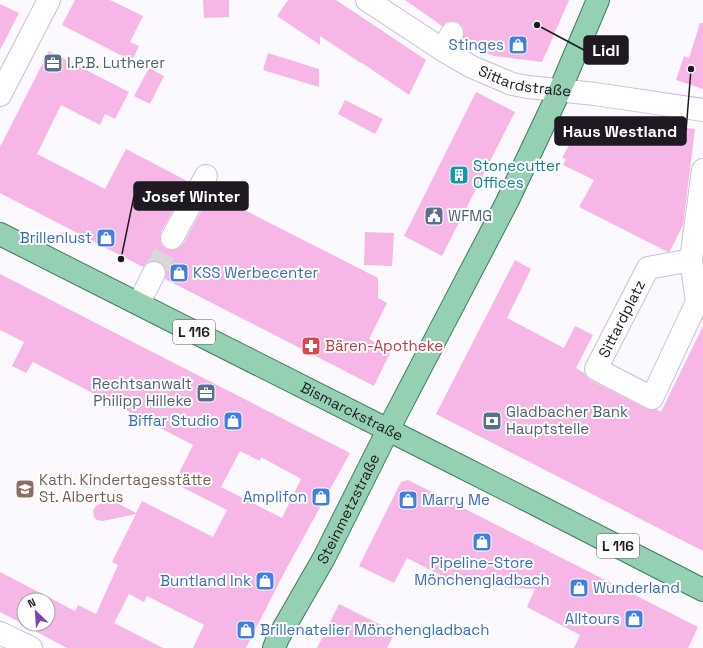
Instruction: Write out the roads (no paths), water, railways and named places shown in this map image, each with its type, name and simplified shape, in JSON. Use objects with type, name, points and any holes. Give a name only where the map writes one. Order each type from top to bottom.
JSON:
[{"type":"main road","name":"Steinmetzstraße","points":[[274,648],[278,638],[324,558],[388,430],[507,202],[560,90],[598,0]]},
{"type":"main road","name":"Bismarckstraße","points":[[0,234],[534,502],[703,590]]},
{"type":"street","points":[[0,95],[49,0]]},
{"type":"street","name":"Sittardstraße","points":[[367,0],[447,42],[472,67],[512,84],[595,94],[703,110]]},
{"type":"street","name":"Sittardplatz","points":[[691,260],[648,268],[596,369],[652,398],[697,302],[691,260],[703,170]]},
{"type":"street","points":[[172,238],[206,176]]},
{"type":"street","points":[[139,303],[154,273]]},
{"type":"street","points":[[0,633],[31,648]]},
{"type":"tunnel","points":[[154,273],[172,238]]},
{"type":"place","name":"Lidl","points":[[537,25]]},
{"type":"place","name":"Stinges","points":[[518,45]]},
{"type":"place","name":"I.P.B. Lutherer","points":[[53,63]]},
{"type":"place","name":"Haus Westland","points":[[691,69]]},
{"type":"place","name":"Stonecutter Offices","points":[[459,175]]},
{"type":"place","name":"WFMG","points":[[434,216]]},
{"type":"place","name":"Brillenlust","points":[[106,238]]},
{"type":"place","name":"Josef Winter","points":[[121,259]]},
{"type":"place","name":"KSS Werbecenter","points":[[179,273]]},
{"type":"place","name":"Bären-Apotheke","points":[[311,346]]},
{"type":"place","name":"Rechtsanwalt Philipp Hilleke","points":[[206,393]]},
{"type":"place","name":"Biffar Studio","points":[[233,421]]},
{"type":"place","name":"Gladbacher Bank Hauptstelle","points":[[492,421]]},
{"type":"place","name":"Kath. Kindertagesstätte St. Albertus","points":[[25,489]]},
{"type":"place","name":"Amplifon","points":[[321,497]]},
{"type":"place","name":"Marry Me","points":[[408,500]]},
{"type":"place","name":"Pipeline-Store Mönchengladbach","points":[[482,542]]},
{"type":"place","name":"Buntland Ink","points":[[265,581]]},
{"type":"place","name":"Wunderland","points":[[579,588]]},
{"type":"place","name":"Alltours","points":[[634,619]]},
{"type":"place","name":"Brillenatelier Mönchengladbach","points":[[246,630]]}]
